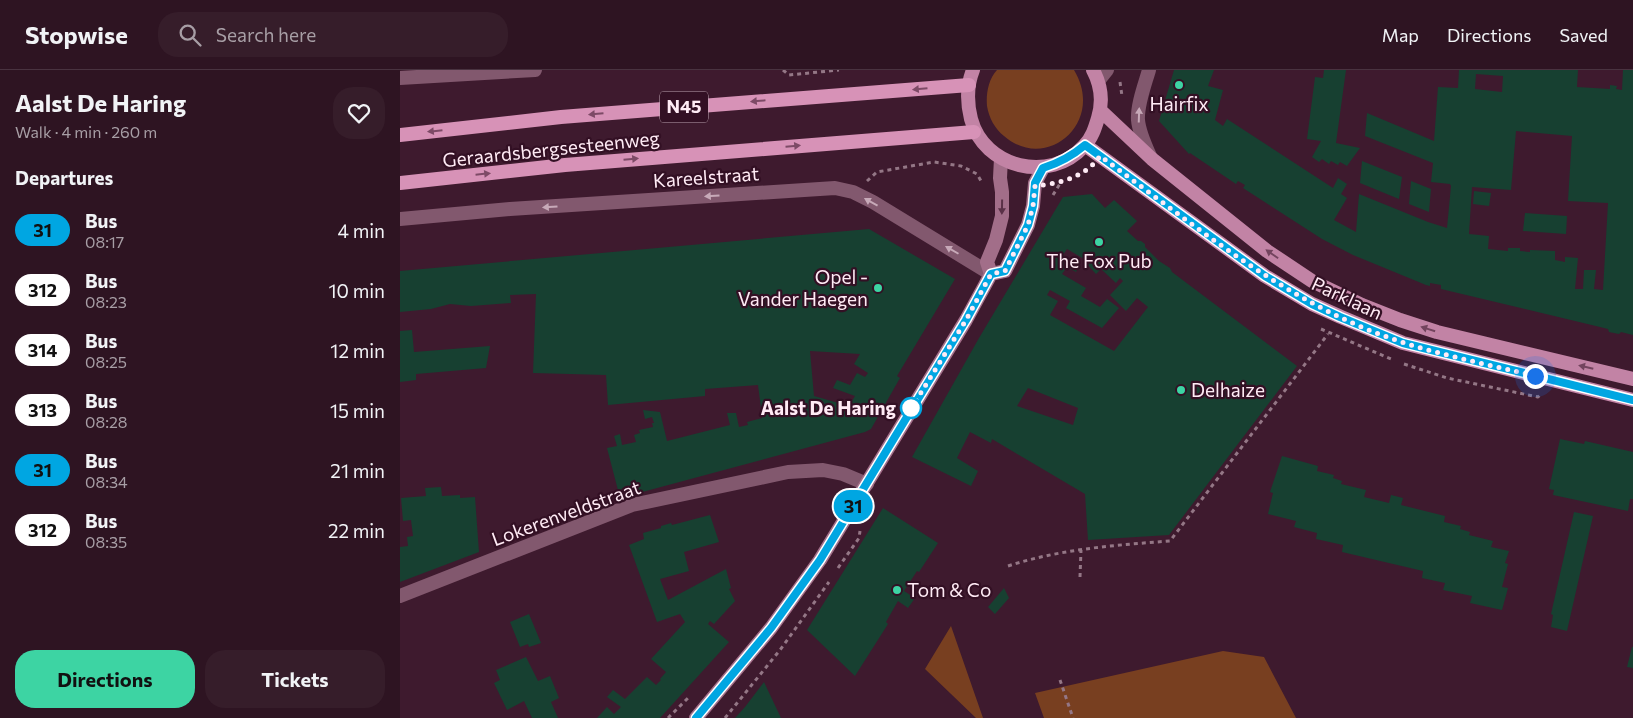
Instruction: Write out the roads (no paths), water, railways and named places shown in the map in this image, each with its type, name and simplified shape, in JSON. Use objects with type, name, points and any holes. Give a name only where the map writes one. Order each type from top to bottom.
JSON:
[{"type":"highway","name":"Geraardsbergsesteenweg","points":[[400,135],[561,117],[969,85]]},
{"type":"highway","name":"Geraardsbergsesteenweg","points":[[400,183],[565,164],[974,132]]},
{"type":"main road","points":[[973,70],[969,85],[968,107],[974,132],[986,147],[1001,158],[1021,166],[1043,168],[1073,155],[1085,145],[1094,131],[1100,110],[1105,74]]},
{"type":"main road","name":"Parklaan","points":[[1100,110],[1152,159],[1267,251],[1312,281],[1362,305],[1437,332],[1633,378]]},
{"type":"main road","name":"Parklaan","points":[[1085,145],[1265,276],[1312,304],[1403,343],[1633,400]]},
{"type":"main road","points":[[699,715],[795,596],[867,484],[966,320],[991,274],[987,262],[996,240],[1002,216],[1001,158]]},
{"type":"main road","points":[[991,274],[1005,271],[1024,235],[1031,215],[1035,186],[1043,168]]},
{"type":"street","points":[[400,78],[535,70]]},
{"type":"street","points":[[1149,70],[1138,119],[1143,142],[1152,159]]},
{"type":"street","name":"Kareelstraat","points":[[400,220],[510,209],[836,188],[853,192],[873,202],[991,274]]},
{"type":"street","name":"Lokerenveldstraat","points":[[400,596],[632,505],[788,472],[823,470],[843,474],[867,484]]},
{"type":"place","name":"Hairfix","points":[[1179,85]]},
{"type":"place","name":"The Fox Pub","points":[[1099,242]]},
{"type":"place","name":"Opel - Vander Haegen","points":[[878,288]]},
{"type":"place","name":"Delhaize","points":[[1181,390]]},
{"type":"place","name":"Aalst De Haring","points":[[911,408]]},
{"type":"place","name":"Tom & Co","points":[[897,590]]}]
